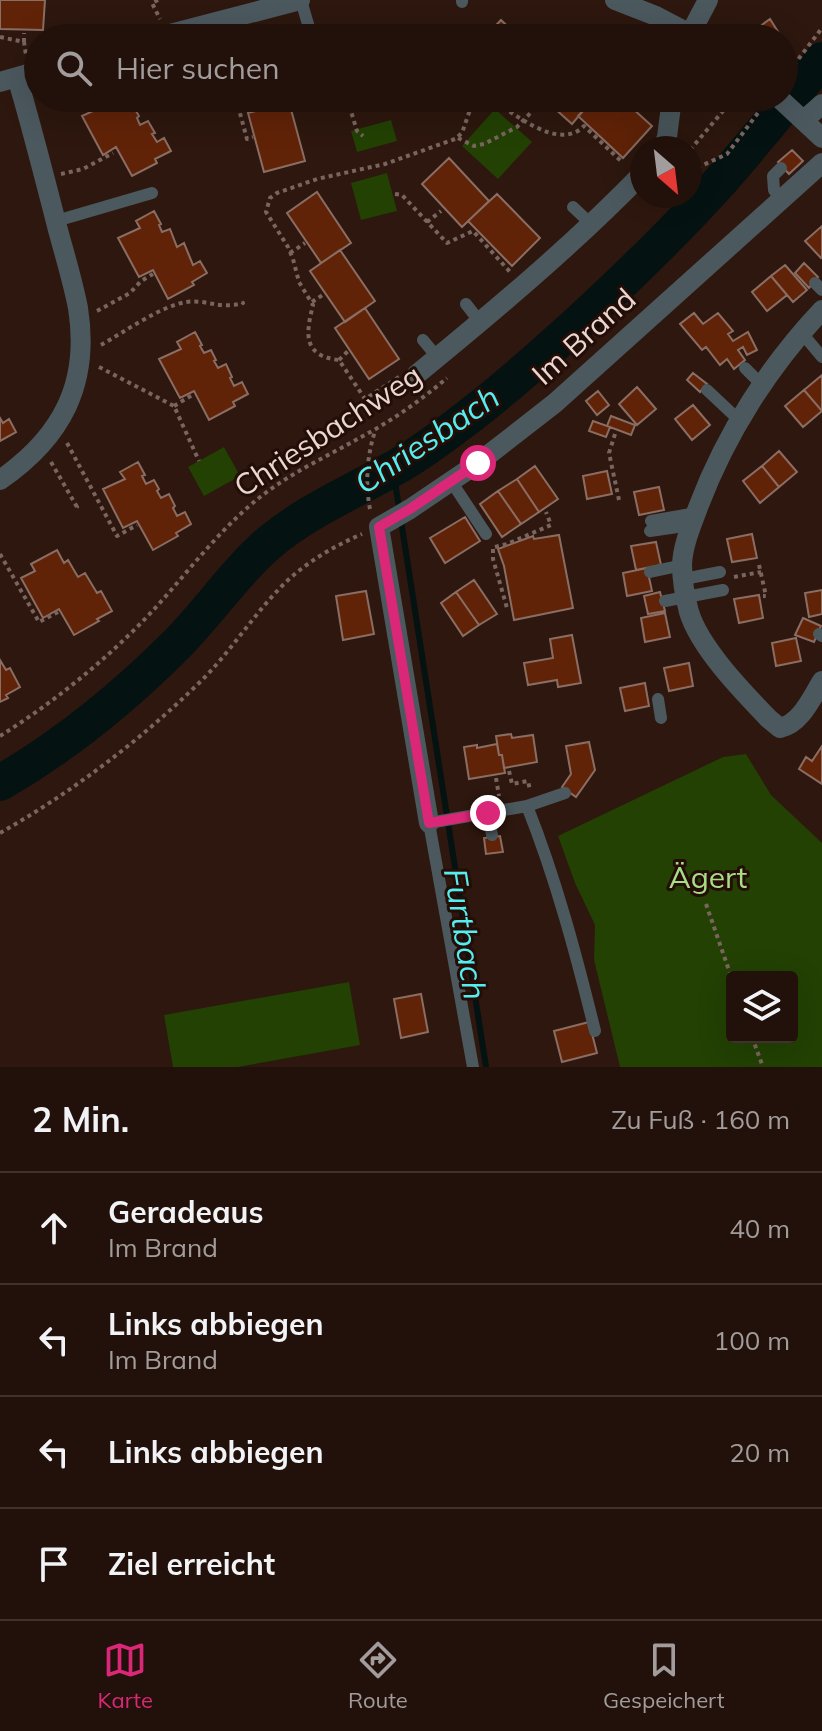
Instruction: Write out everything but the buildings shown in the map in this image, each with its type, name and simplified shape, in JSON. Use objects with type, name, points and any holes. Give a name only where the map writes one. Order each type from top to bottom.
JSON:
[{"type":"street","points":[[185,24],[300,0]]},
{"type":"street","points":[[615,0],[670,24]]},
{"type":"street","points":[[697,24],[708,0]]},
{"type":"street","points":[[801,117],[822,104]]},
{"type":"street","points":[[0,480],[22,465],[53,432],[68,405],[77,375],[80,348],[78,308],[29,112]]},
{"type":"street","points":[[667,136],[670,112]]},
{"type":"street","points":[[795,112],[822,138]]},
{"type":"street","name":"Im Brand","points":[[380,522],[410,509],[510,439],[555,403],[822,163]]},
{"type":"street","points":[[416,375],[523,287],[630,186]]},
{"type":"street","points":[[822,310],[801,332],[762,385],[713,469],[693,519],[684,581],[696,629],[711,653],[761,711],[780,728],[790,725],[800,716],[822,683]]},
{"type":"street","points":[[380,522],[433,822]]},
{"type":"lane","points":[[300,0],[308,24]]},
{"type":"lane","points":[[781,168],[773,176],[774,190],[781,200]]},
{"type":"lane","points":[[56,221],[152,193]]},
{"type":"lane","points":[[573,207],[591,224]]},
{"type":"lane","points":[[466,304],[480,322]]},
{"type":"lane","points":[[801,332],[822,357]]},
{"type":"lane","points":[[423,340],[437,357]]},
{"type":"lane","points":[[745,368],[762,385]]},
{"type":"lane","points":[[707,390],[740,421]]},
{"type":"lane","points":[[451,481],[486,534]]},
{"type":"lane","points":[[650,526],[693,519]]},
{"type":"lane","points":[[650,572],[723,590]]},
{"type":"lane","points":[[665,601],[684,581],[720,572]]},
{"type":"lane","points":[[658,699],[661,718]]},
{"type":"lane","points":[[473,1067],[433,822],[527,806],[565,793]]},
{"type":"lane","points":[[527,806],[549,862],[595,1031]]},
{"type":"lane","points":[[488,813],[492,835]]},
{"type":"path","points":[[152,24],[152,3],[158,0]]},
{"type":"path","points":[[798,60],[822,28]]},
{"type":"path","points":[[20,73],[24,33]]},
{"type":"path","points":[[0,37],[24,42]]},
{"type":"path","points":[[240,112],[247,139],[253,137]]},
{"type":"path","points":[[351,112],[357,131],[363,136]]},
{"type":"path","points":[[416,375],[405,373],[365,399],[339,360],[323,358],[315,352],[308,323],[312,302],[299,282],[290,253],[266,212],[270,198],[277,193],[317,179],[385,164],[456,138],[462,133],[469,112]]},
{"type":"path","points":[[512,112],[539,130],[569,136],[584,126],[608,148]]},
{"type":"path","points":[[456,138],[474,146],[484,144],[517,127],[532,112]]},
{"type":"path","points":[[702,136],[722,112]]},
{"type":"path","points":[[702,165],[727,154],[758,112]]},
{"type":"path","points":[[58,174],[83,169],[113,153]]},
{"type":"path","points":[[395,194],[402,195],[447,243],[473,231],[495,255]]},
{"type":"path","points":[[427,222],[441,211]]},
{"type":"path","points":[[290,253],[305,243]]},
{"type":"path","points":[[95,312],[130,293],[153,274]]},
{"type":"path","points":[[312,302],[324,294]]},
{"type":"path","points":[[99,346],[183,303],[197,302],[227,308],[242,302]]},
{"type":"path","points":[[339,360],[348,351]]},
{"type":"path","points":[[97,366],[174,406],[199,461]]},
{"type":"path","name":"Chriesbachweg","points":[[0,736],[53,699],[120,643],[221,533],[255,501],[304,468],[394,418],[446,379]]},
{"type":"path","points":[[174,406],[194,394]]},
{"type":"path","points":[[0,833],[91,773],[149,729],[213,668],[281,587],[319,556],[380,522],[367,493],[367,472],[376,428]]},
{"type":"path","points":[[615,434],[609,453],[619,500]]},
{"type":"path","points":[[67,443],[117,536],[137,525]]},
{"type":"path","points":[[51,462],[75,508]]},
{"type":"path","points":[[493,547],[551,525],[546,512]]},
{"type":"path","points":[[0,554],[39,622],[58,612]]},
{"type":"path","points":[[759,565],[766,596],[763,596]]},
{"type":"path","points":[[741,576],[761,572]]},
{"type":"path","points":[[509,771],[511,783]]},
{"type":"path","points":[[706,904],[729,971]]},
{"type":"path","points":[[754,1043],[763,1067]]},
{"type":"green space","points":[[492,112],[498,112],[532,142],[498,179],[462,146]]},
{"type":"green space","points":[[391,120],[397,141],[357,152],[351,131]]},
{"type":"green space","points":[[387,173],[397,211],[361,220],[351,183]]},
{"type":"green space","points":[[224,447],[240,476],[204,496],[188,467]]},
{"type":"green space","name":"Ägert","points":[[746,754],[771,795],[822,843],[822,1067],[620,1067],[594,960],[595,925],[558,836],[723,757]]},
{"type":"green space","points":[[349,982],[360,1045],[238,1067],[173,1067],[164,1015]]},
{"type":"waterway","name":"Chriesbach","points":[[798,89],[822,60]]},
{"type":"waterway","name":"Chriesbach","points":[[0,783],[70,737],[136,683],[188,633],[245,566],[270,542],[313,512],[423,450],[531,365],[652,253],[737,162],[779,112]]},
{"type":"waterway","name":"Furtbach","points":[[393,469],[486,1067]]},
{"type":"route","points":[[478,463],[379,527],[429,823],[488,813]]}]
